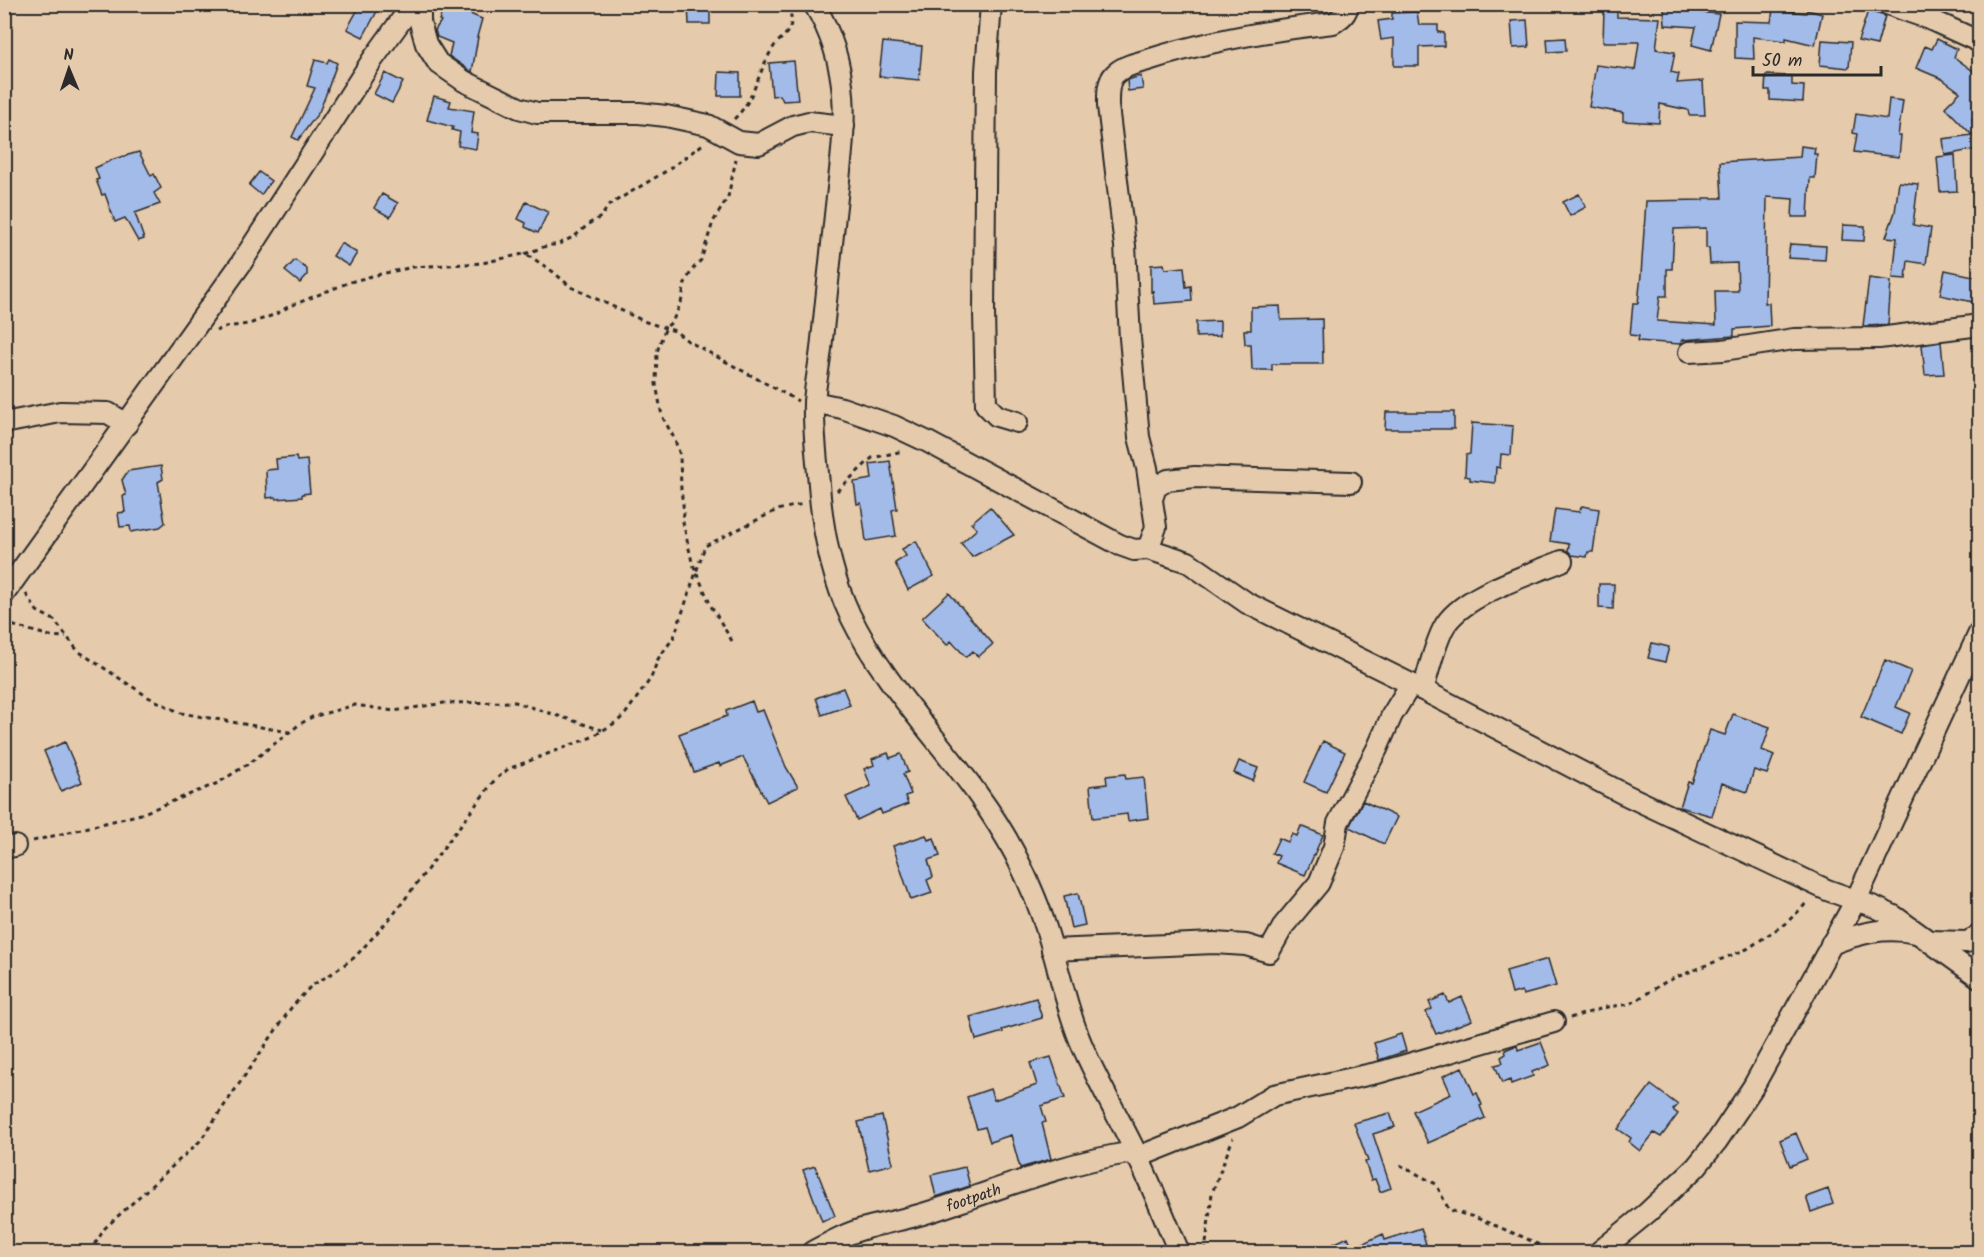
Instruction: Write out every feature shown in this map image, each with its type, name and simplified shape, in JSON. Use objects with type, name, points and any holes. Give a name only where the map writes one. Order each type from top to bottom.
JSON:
[{"type":"street","points":[[10,586],[240,265],[373,59],[413,4]]},
{"type":"street","points":[[420,4],[420,22],[426,44],[438,63],[464,81],[519,108],[551,114],[639,113],[666,116],[708,125],[739,142],[759,144],[793,126],[809,122],[844,126]]},
{"type":"street","points":[[814,4],[836,51],[842,84],[844,126],[843,154],[814,409],[825,535],[835,573],[849,612],[861,636],[894,684],[975,788],[1029,882],[1047,931],[1063,992],[1080,1040],[1138,1157],[1179,1252]]},
{"type":"street","points":[[991,4],[986,71],[984,313],[986,405],[997,416],[1017,422]]},
{"type":"street","points":[[1148,549],[1156,527],[1147,468],[1139,437],[1125,246],[1108,106],[1108,89],[1112,76],[1124,67],[1175,51],[1244,35],[1333,23],[1342,17],[1348,9],[1348,4]]},
{"type":"street","points":[[1887,4],[1928,18],[1980,42]]},
{"type":"street","points":[[1689,352],[1723,350],[1794,339],[1879,338],[1980,326]]},
{"type":"street","points":[[814,409],[867,416],[894,426],[1120,545],[1134,550],[1148,549],[1188,562],[1247,603],[1417,687],[1624,794],[1827,890],[1894,916],[1980,978]]},
{"type":"street","points":[[4,423],[60,412],[108,413],[127,424]]},
{"type":"street","points":[[1152,499],[1156,487],[1168,480],[1195,477],[1351,482]]},
{"type":"street","points":[[1052,950],[1214,943],[1246,945],[1269,952],[1284,925],[1318,883],[1334,847],[1338,823],[1392,715],[1417,687],[1444,627],[1460,608],[1485,594],[1562,561]]},
{"type":"street","points":[[1599,1252],[1647,1213],[1696,1167],[1717,1141],[1753,1087],[1856,900],[1980,631]]},
{"type":"street","points":[[1832,944],[1878,931],[1898,929],[1925,938],[1967,942],[1980,935]]},
{"type":"street","points":[[1138,1157],[1246,1113],[1274,1095],[1381,1072],[1554,1022]]},
{"type":"street","name":"footpath","points":[[812,1252],[856,1231],[920,1215],[1061,1167],[1128,1153],[1138,1157]]},
{"type":"path","points":[[214,332],[225,327],[249,324],[361,279],[412,267],[482,263],[524,254],[575,236],[601,217],[609,205],[668,170],[720,132],[741,112],[753,94],[759,72],[791,25],[792,16],[787,4]]},
{"type":"path","points":[[732,641],[711,606],[692,562],[683,522],[680,455],[662,416],[656,384],[657,352],[666,327],[672,322],[681,303],[685,283],[701,260],[713,222],[728,197],[739,142]]},
{"type":"path","points":[[524,254],[552,271],[572,287],[646,322],[675,331],[688,341],[777,391],[814,409]]},
{"type":"path","points":[[90,1252],[105,1228],[200,1141],[291,1008],[311,986],[331,975],[355,957],[393,915],[493,782],[508,769],[592,737],[618,721],[626,713],[651,678],[658,659],[674,637],[705,546],[777,510],[821,501],[836,491],[872,458],[911,450],[928,442]]},
{"type":"path","points":[[4,540],[10,586],[37,611],[54,620],[78,651],[148,697],[181,713],[290,732]]},
{"type":"path","points":[[4,623],[50,636],[66,637]]},
{"type":"path","points":[[10,847],[141,814],[218,783],[312,717],[355,705],[394,711],[444,703],[515,702],[602,730]]},
{"type":"path","points":[[1554,1022],[1607,1007],[1630,1004],[1667,981],[1748,949],[1786,922],[1810,898],[1827,890]]},
{"type":"path","points":[[1205,1252],[1212,1193],[1230,1143],[1246,1113]]},
{"type":"path","points":[[1400,1165],[1436,1184],[1449,1210],[1474,1217],[1554,1252]]},
{"type":"building","points":[[361,4],[381,4],[363,37],[347,29]]},
{"type":"building","points":[[446,4],[482,19],[472,72],[449,56],[452,43],[437,37],[435,30],[441,21],[439,20]]},
{"type":"building","points":[[688,4],[710,4],[710,24],[689,24]]},
{"type":"building","points":[[1604,9],[1617,10],[1617,17],[1660,18],[1656,49],[1675,52],[1671,72],[1679,74],[1677,83],[1703,81],[1705,115],[1689,115],[1688,110],[1660,104],[1659,123],[1623,121],[1623,113],[1589,107],[1596,65],[1635,70],[1639,42],[1603,42]]},
{"type":"building","points":[[1664,9],[1719,14],[1711,50],[1692,45],[1696,27],[1665,25]]},
{"type":"building","points":[[1773,10],[1806,13],[1807,10],[1822,14],[1815,45],[1786,38],[1786,41],[1753,37],[1754,59],[1735,58],[1735,21],[1771,22]]},
{"type":"building","points":[[1868,11],[1885,16],[1877,45],[1858,41]]},
{"type":"building","points":[[1417,12],[1419,25],[1438,25],[1438,32],[1444,33],[1444,46],[1419,47],[1419,66],[1394,66],[1394,38],[1381,40],[1378,21],[1392,19],[1392,13]]},
{"type":"building","points":[[1527,20],[1529,47],[1513,48],[1511,21]]},
{"type":"building","points":[[1565,38],[1566,51],[1548,52],[1547,39]]},
{"type":"building","points":[[1937,39],[1957,49],[1954,57],[1980,76],[1980,118],[1972,119],[1977,149],[1945,155],[1943,139],[1972,135],[1945,107],[1960,92],[1942,79],[1916,68],[1925,46],[1932,49]]},
{"type":"building","points":[[1822,40],[1851,42],[1849,68],[1820,65]]},
{"type":"building","points":[[883,42],[922,46],[919,80],[879,76]]},
{"type":"building","points":[[329,59],[337,63],[325,97],[319,112],[298,140],[292,137],[315,88],[307,86],[315,60],[327,63]]},
{"type":"building","points":[[794,61],[798,100],[783,101],[780,95],[772,96],[769,63]]},
{"type":"building","points":[[719,72],[740,73],[740,96],[718,96]]},
{"type":"building","points":[[385,73],[403,82],[392,103],[374,94]]},
{"type":"building","points":[[1766,75],[1792,76],[1792,85],[1804,86],[1803,102],[1770,100],[1770,90],[1765,90]]},
{"type":"building","points":[[1141,76],[1143,89],[1128,91],[1127,80]]},
{"type":"building","points":[[434,96],[451,101],[449,107],[474,111],[471,133],[478,134],[476,149],[458,146],[460,132],[452,130],[453,127],[427,120]]},
{"type":"building","points":[[1889,99],[1903,101],[1898,136],[1901,136],[1899,157],[1854,152],[1857,134],[1853,133],[1856,114],[1887,119]]},
{"type":"building","points":[[1801,146],[1815,148],[1814,154],[1817,154],[1815,178],[1810,178],[1808,217],[1792,217],[1793,199],[1767,197],[1765,303],[1769,303],[1770,326],[1734,329],[1734,336],[1682,340],[1680,344],[1638,341],[1639,336],[1630,335],[1633,303],[1638,303],[1646,201],[1722,198],[1720,162],[1800,157]],"holes":[[[1706,228],[1706,248],[1709,248],[1710,264],[1737,263],[1738,291],[1715,291],[1716,325],[1657,321],[1660,296],[1667,296],[1667,269],[1672,269],[1674,229]]]},
{"type":"building","points":[[139,152],[151,176],[154,174],[161,188],[154,193],[160,204],[135,213],[144,239],[138,241],[125,218],[115,222],[105,194],[102,195],[96,180],[99,179],[95,168],[114,159]]},
{"type":"building","points":[[1955,155],[1957,191],[1940,192],[1937,157]]},
{"type":"building","points":[[259,172],[271,181],[261,195],[249,185]]},
{"type":"building","points":[[1899,182],[1918,184],[1913,225],[1931,228],[1926,264],[1908,261],[1906,279],[1893,278],[1897,238],[1886,237],[1895,212]]},
{"type":"building","points":[[382,194],[398,203],[390,217],[374,208]]},
{"type":"building","points":[[1579,194],[1586,207],[1570,216],[1563,202]]},
{"type":"building","points":[[526,202],[548,212],[538,233],[525,227],[526,223],[518,219]]},
{"type":"building","points":[[1843,225],[1865,226],[1864,241],[1842,240]]},
{"type":"building","points":[[341,243],[357,253],[349,266],[333,256]]},
{"type":"building","points":[[1790,244],[1826,246],[1825,260],[1788,258]]},
{"type":"building","points":[[295,260],[307,269],[307,275],[300,283],[285,271]]},
{"type":"building","points":[[1164,264],[1165,269],[1184,267],[1186,287],[1191,286],[1192,301],[1154,304],[1153,291],[1151,292],[1151,265]]},
{"type":"building","points":[[1945,270],[1978,277],[1973,302],[1940,295]]},
{"type":"building","points":[[1869,278],[1891,281],[1888,325],[1863,326]]},
{"type":"building","points":[[1280,306],[1281,320],[1322,319],[1323,364],[1272,364],[1272,370],[1252,370],[1251,344],[1245,344],[1244,330],[1251,330],[1251,307]]},
{"type":"building","points":[[1220,321],[1220,336],[1196,337],[1196,322]]},
{"type":"building","points":[[1941,342],[1944,374],[1925,375],[1922,345]]},
{"type":"building","points":[[1386,412],[1454,412],[1454,429],[1385,429]]},
{"type":"building","points":[[1472,423],[1513,426],[1511,455],[1501,454],[1500,468],[1496,467],[1495,483],[1470,480],[1470,477],[1465,476],[1466,455],[1470,454]]},
{"type":"building","points":[[296,457],[297,461],[307,460],[310,493],[302,494],[302,497],[267,498],[266,470],[277,469],[276,459]]},
{"type":"building","points":[[890,461],[897,509],[892,510],[896,536],[866,541],[861,503],[857,504],[854,482],[872,479],[870,464]]},
{"type":"building","points":[[161,466],[163,479],[158,482],[165,523],[160,527],[131,532],[130,526],[120,527],[118,513],[125,512],[123,496],[126,495],[122,480],[128,471]]},
{"type":"building","points":[[1582,506],[1599,509],[1593,552],[1588,552],[1587,557],[1572,555],[1568,551],[1569,544],[1550,541],[1555,509],[1579,512]]},
{"type":"building","points":[[990,507],[1014,535],[972,557],[961,543],[977,529],[971,523]]},
{"type":"building","points":[[916,541],[934,576],[908,590],[895,563],[906,556],[902,549]]},
{"type":"building","points":[[1599,584],[1614,584],[1613,609],[1599,608]]},
{"type":"building","points":[[949,593],[993,644],[978,657],[973,651],[966,657],[951,641],[947,645],[922,618]]},
{"type":"building","points":[[1652,643],[1669,647],[1665,662],[1648,658]]},
{"type":"building","points":[[1885,660],[1911,671],[1896,707],[1910,713],[1901,734],[1861,717]]},
{"type":"building","points":[[843,688],[850,705],[822,715],[816,698]]},
{"type":"building","points":[[752,701],[756,712],[763,710],[786,767],[798,787],[767,802],[743,757],[720,766],[719,763],[694,772],[679,734],[727,716],[726,711]]},
{"type":"building","points":[[1733,714],[1770,727],[1762,750],[1774,755],[1767,774],[1754,770],[1747,792],[1722,783],[1712,816],[1680,807],[1688,782],[1692,783],[1710,730],[1725,735]]},
{"type":"building","points":[[1323,741],[1345,752],[1326,792],[1304,782]]},
{"type":"building","points":[[65,742],[82,782],[61,791],[44,751]]},
{"type":"building","points":[[888,753],[890,758],[901,754],[908,772],[903,774],[911,794],[905,796],[908,804],[882,814],[880,809],[857,820],[846,797],[871,786],[864,769],[874,765],[872,759]]},
{"type":"building","points":[[1239,761],[1258,768],[1253,781],[1234,773]]},
{"type":"building","points":[[1125,774],[1126,779],[1144,777],[1148,818],[1128,821],[1127,814],[1093,818],[1090,786],[1107,784],[1106,776]]},
{"type":"building","points":[[1363,801],[1397,817],[1384,844],[1349,827]]},
{"type":"building","points":[[1301,826],[1323,835],[1305,875],[1276,863],[1279,856],[1272,853],[1279,838],[1288,842],[1292,834],[1297,836]]},
{"type":"building","points":[[926,835],[928,840],[934,838],[940,856],[928,860],[933,877],[927,880],[932,893],[911,900],[893,846]]},
{"type":"building","points":[[1078,893],[1085,925],[1071,928],[1064,896]]},
{"type":"building","points":[[1548,959],[1556,986],[1523,995],[1522,991],[1512,994],[1506,971]]},
{"type":"building","points":[[1445,995],[1449,1003],[1462,997],[1472,1020],[1436,1034],[1426,1012],[1432,1009],[1429,1002]]},
{"type":"building","points":[[1036,998],[1042,1018],[976,1040],[970,1017]]},
{"type":"building","points":[[1401,1034],[1406,1051],[1379,1060],[1374,1043]]},
{"type":"building","points":[[1541,1042],[1550,1065],[1532,1072],[1533,1076],[1511,1084],[1510,1080],[1502,1083],[1495,1065],[1503,1063],[1501,1057],[1506,1054],[1505,1050],[1517,1045],[1518,1050]]},
{"type":"building","points":[[1051,1057],[1065,1098],[1041,1106],[1046,1122],[1042,1123],[1051,1159],[1020,1168],[1011,1135],[990,1142],[985,1127],[977,1129],[967,1097],[990,1089],[994,1100],[1037,1085],[1030,1063]]},
{"type":"building","points":[[1462,1067],[1474,1094],[1477,1093],[1485,1118],[1428,1143],[1413,1111],[1451,1094],[1443,1076]]},
{"type":"building","points":[[1651,1085],[1678,1105],[1673,1110],[1678,1114],[1661,1137],[1654,1133],[1640,1151],[1629,1142],[1631,1138],[1618,1129]]},
{"type":"building","points":[[1390,1113],[1395,1127],[1373,1134],[1391,1188],[1380,1192],[1375,1179],[1371,1180],[1365,1162],[1368,1161],[1354,1123]]},
{"type":"building","points":[[882,1116],[893,1164],[869,1170],[858,1122]]},
{"type":"building","points":[[1796,1133],[1807,1159],[1790,1166],[1780,1140]]},
{"type":"building","points":[[815,1166],[835,1216],[822,1221],[803,1170]]},
{"type":"building","points":[[965,1167],[970,1186],[936,1197],[931,1175]]},
{"type":"building","points":[[1828,1189],[1833,1204],[1811,1212],[1806,1197]]},
{"type":"building","points":[[1421,1228],[1426,1244],[1400,1252],[1316,1252],[1348,1237],[1353,1248],[1383,1234],[1385,1240]]}]
